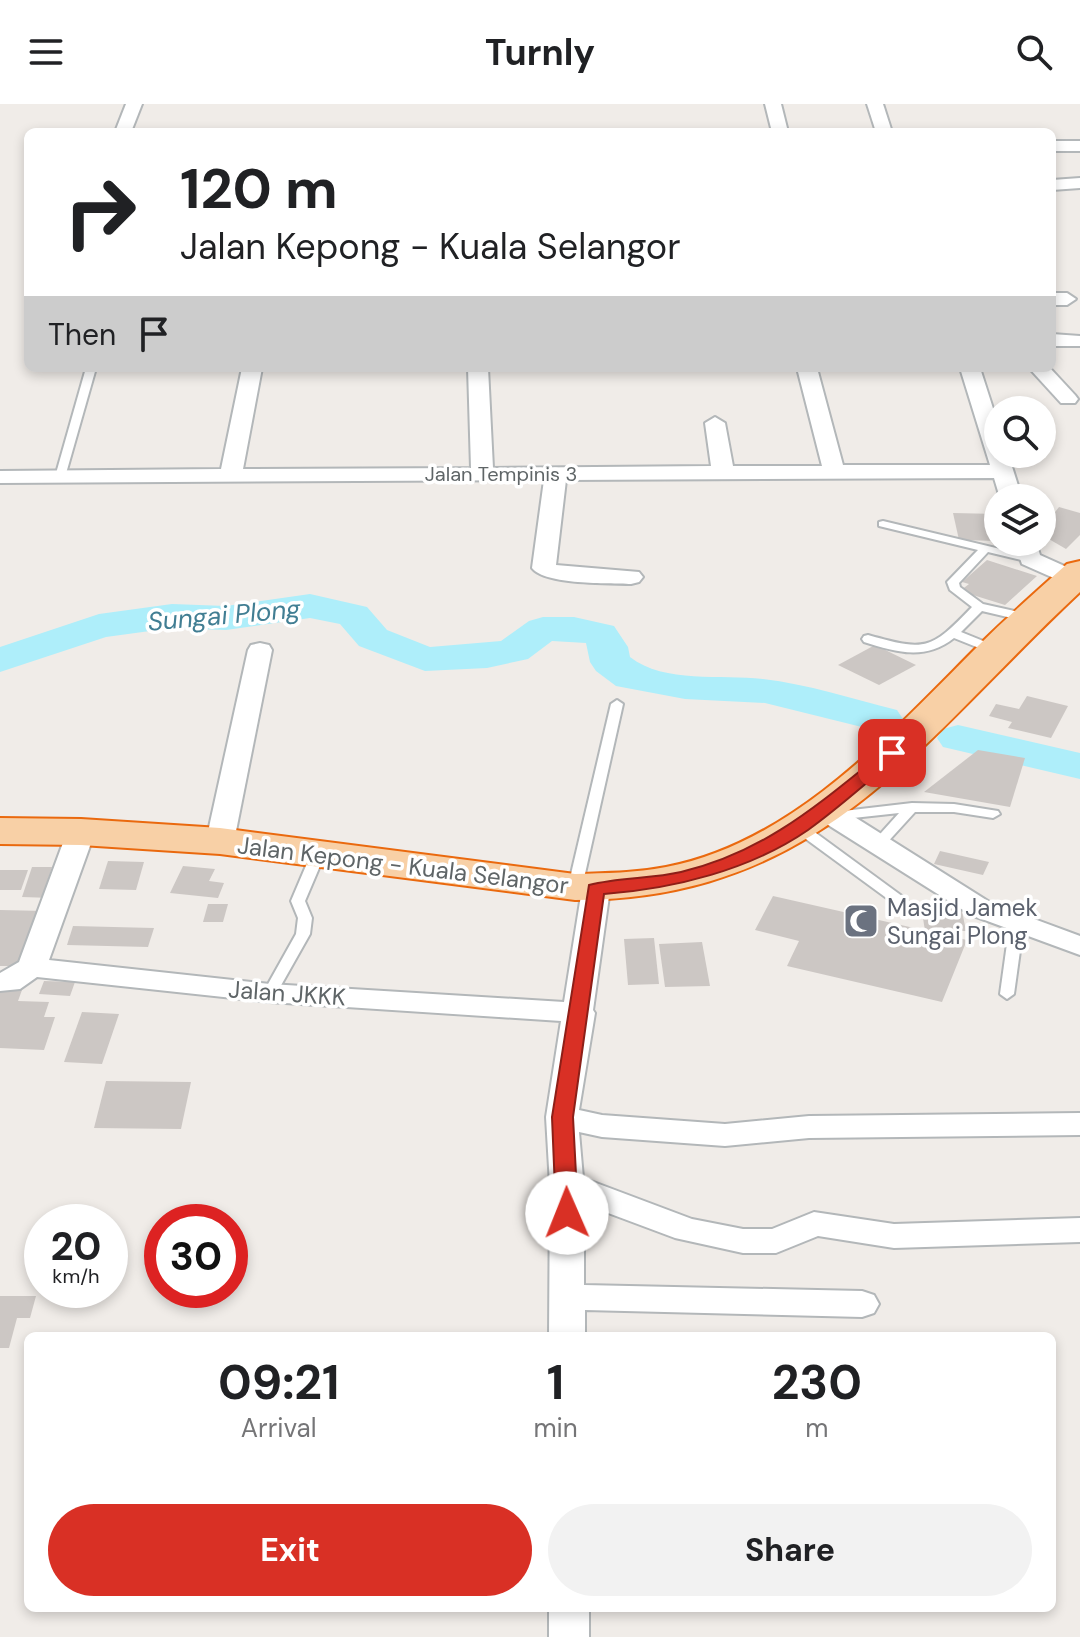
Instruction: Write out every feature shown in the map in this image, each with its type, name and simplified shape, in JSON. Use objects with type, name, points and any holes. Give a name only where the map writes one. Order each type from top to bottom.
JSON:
[{"type":"highway","name":"Jalan Kepong - Kuala Selangor","points":[[0,831],[81,832],[220,841],[585,888],[629,887],[687,876],[749,854],[820,818],[915,734],[996,651],[1077,575]]},
{"type":"street","points":[[125,128],[134,104]]},
{"type":"street","points":[[773,104],[779,128]]},
{"type":"street","points":[[875,104],[883,128]]},
{"type":"street","points":[[1056,146],[1080,146]]},
{"type":"street","points":[[1056,185],[1080,183]]},
{"type":"street","points":[[1056,340],[1078,341]]},
{"type":"street","points":[[231,475],[251,372]]},
{"type":"street","points":[[478,372],[482,474]]},
{"type":"street","points":[[808,372],[835,474]]},
{"type":"street","points":[[971,372],[1007,484]]},
{"type":"street","points":[[1043,372],[1068,399]]},
{"type":"street","points":[[715,423],[723,473]]},
{"type":"street","name":"Jalan Tempinis 3","points":[[0,477],[1003,471]]},
{"type":"street","points":[[556,474],[544,568],[553,572],[631,577]]},
{"type":"street","points":[[1038,556],[1077,575]]},
{"type":"street","points":[[220,841],[260,650]]},
{"type":"street","points":[[820,818],[879,843],[981,909],[1080,946]]},
{"type":"street","points":[[0,982],[9,982],[32,967],[81,832]]},
{"type":"street","points":[[567,1332],[567,1185],[562,1117],[580,1013],[585,888]]},
{"type":"street","name":"Jalan JKKK","points":[[32,967],[270,993],[580,1013]]},
{"type":"street","points":[[562,1117],[602,1126],[725,1135],[809,1127],[1080,1124]]},
{"type":"street","points":[[567,1185],[687,1230],[743,1241],[776,1241],[814,1224],[894,1236],[1080,1230]]},
{"type":"street","points":[[567,1297],[862,1304]]},
{"type":"street","points":[[569,1612],[569,1637]]},
{"type":"lane","points":[[60,477],[90,372]]},
{"type":"lane","points":[[883,524],[984,549]]},
{"type":"lane","points":[[984,550],[953,582],[957,594],[979,607],[1030,618]]},
{"type":"lane","points":[[868,639],[915,653],[954,634],[979,607]]},
{"type":"lane","points":[[954,634],[996,651]]},
{"type":"lane","points":[[585,888],[617,704]]},
{"type":"lane","points":[[820,818],[912,807],[965,806],[993,814]]},
{"type":"lane","points":[[879,843],[912,807]]},
{"type":"lane","points":[[820,818],[901,902]]},
{"type":"lane","points":[[270,993],[303,934],[305,918],[298,901],[318,854]]},
{"type":"lane","points":[[1007,994],[1017,922]]},
{"type":"building","points":[[1059,507],[1080,513],[1080,535],[1066,549],[1056,543],[1056,511]]},
{"type":"building","points":[[953,513],[984,514],[984,541],[959,540]]},
{"type":"building","points":[[987,560],[1037,576],[1005,605],[960,591],[969,584],[962,582]]},
{"type":"building","points":[[875,645],[916,665],[879,685],[838,665]]},
{"type":"building","points":[[1027,696],[1068,706],[1051,738],[1008,728],[1012,722],[989,716],[996,704],[1019,709]]},
{"type":"building","points":[[978,750],[1025,758],[1010,807],[924,792]]},
{"type":"building","points":[[940,851],[989,862],[983,875],[934,864]]},
{"type":"building","points":[[108,861],[144,862],[136,890],[99,889]]},
{"type":"building","points":[[183,866],[215,869],[209,881],[224,883],[218,898],[170,893]]},
{"type":"building","points":[[32,867],[52,867],[46,885],[56,885],[52,898],[22,897]]},
{"type":"building","points":[[0,870],[28,870],[21,890],[0,890]]},
{"type":"building","points":[[773,896],[967,940],[942,1002],[787,966],[799,941],[755,930]]},
{"type":"building","points":[[208,904],[228,904],[223,922],[203,922]]},
{"type":"building","points":[[921,905],[961,906],[966,931],[925,931]]},
{"type":"building","points":[[0,910],[46,911],[28,966],[0,966]]},
{"type":"building","points":[[73,926],[154,928],[148,947],[67,945]]},
{"type":"building","points":[[654,938],[659,984],[628,985],[624,939]]},
{"type":"building","points":[[702,942],[710,986],[665,987],[659,944]]},
{"type":"building","points":[[44,981],[75,982],[70,996],[39,994]]},
{"type":"building","points":[[0,989],[22,990],[18,1001],[49,1002],[44,1017],[55,1017],[44,1050],[0,1048]]},
{"type":"building","points":[[82,1012],[119,1014],[102,1064],[64,1062]]},
{"type":"building","points":[[106,1081],[191,1082],[181,1129],[94,1128]]},
{"type":"building","points":[[0,1296],[24,1296],[24,1308],[33,1308],[30,1318],[17,1318],[9,1348],[0,1348]]},
{"type":"waterway","name":"Sungai Plong","points":[[0,660],[99,626],[172,616],[226,618],[310,606],[353,615],[373,638],[425,659],[487,656],[514,650],[543,629],[574,629],[600,634],[608,647],[610,662],[630,677],[685,687],[765,691],[882,719]]},
{"type":"waterway","name":"Sungai Plong","points":[[958,738],[1080,766]]},
{"type":"place","name":"Masjid Jamek Sungai Plong","points":[[861,921]]},
{"type":"route","points":[[567,1213],[562,1117],[580,1013],[596,889],[629,887],[687,876],[749,854],[800,828],[892,753]]}]
